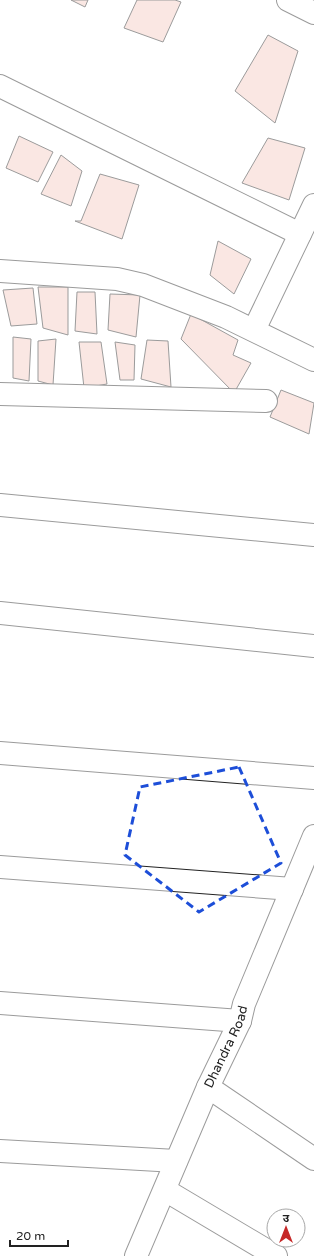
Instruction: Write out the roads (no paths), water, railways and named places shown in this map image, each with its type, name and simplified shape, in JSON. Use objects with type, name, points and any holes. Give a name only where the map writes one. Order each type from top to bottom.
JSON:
[{"type":"street","points":[[288,0],[314,14]]},
{"type":"street","points":[[0,86],[300,234]]},
{"type":"street","points":[[254,330],[314,205]]},
{"type":"street","points":[[0,271],[117,279],[137,283],[205,308],[254,330],[314,360]]},
{"type":"street","points":[[0,394],[266,401]]},
{"type":"street","points":[[0,505],[314,535]]},
{"type":"street","points":[[0,613],[314,646]]},
{"type":"street","points":[[0,753],[314,778]]},
{"type":"street","name":"Dhandra Road","points":[[136,1256],[208,1087],[240,1021],[244,1004],[314,836]]},
{"type":"street","points":[[0,867],[292,889]]},
{"type":"street","points":[[0,1003],[240,1021]]},
{"type":"street","points":[[208,1087],[314,1159]]},
{"type":"street","points":[[0,1151],[176,1161]]},
{"type":"street","points":[[165,1190],[262,1252]]}]
